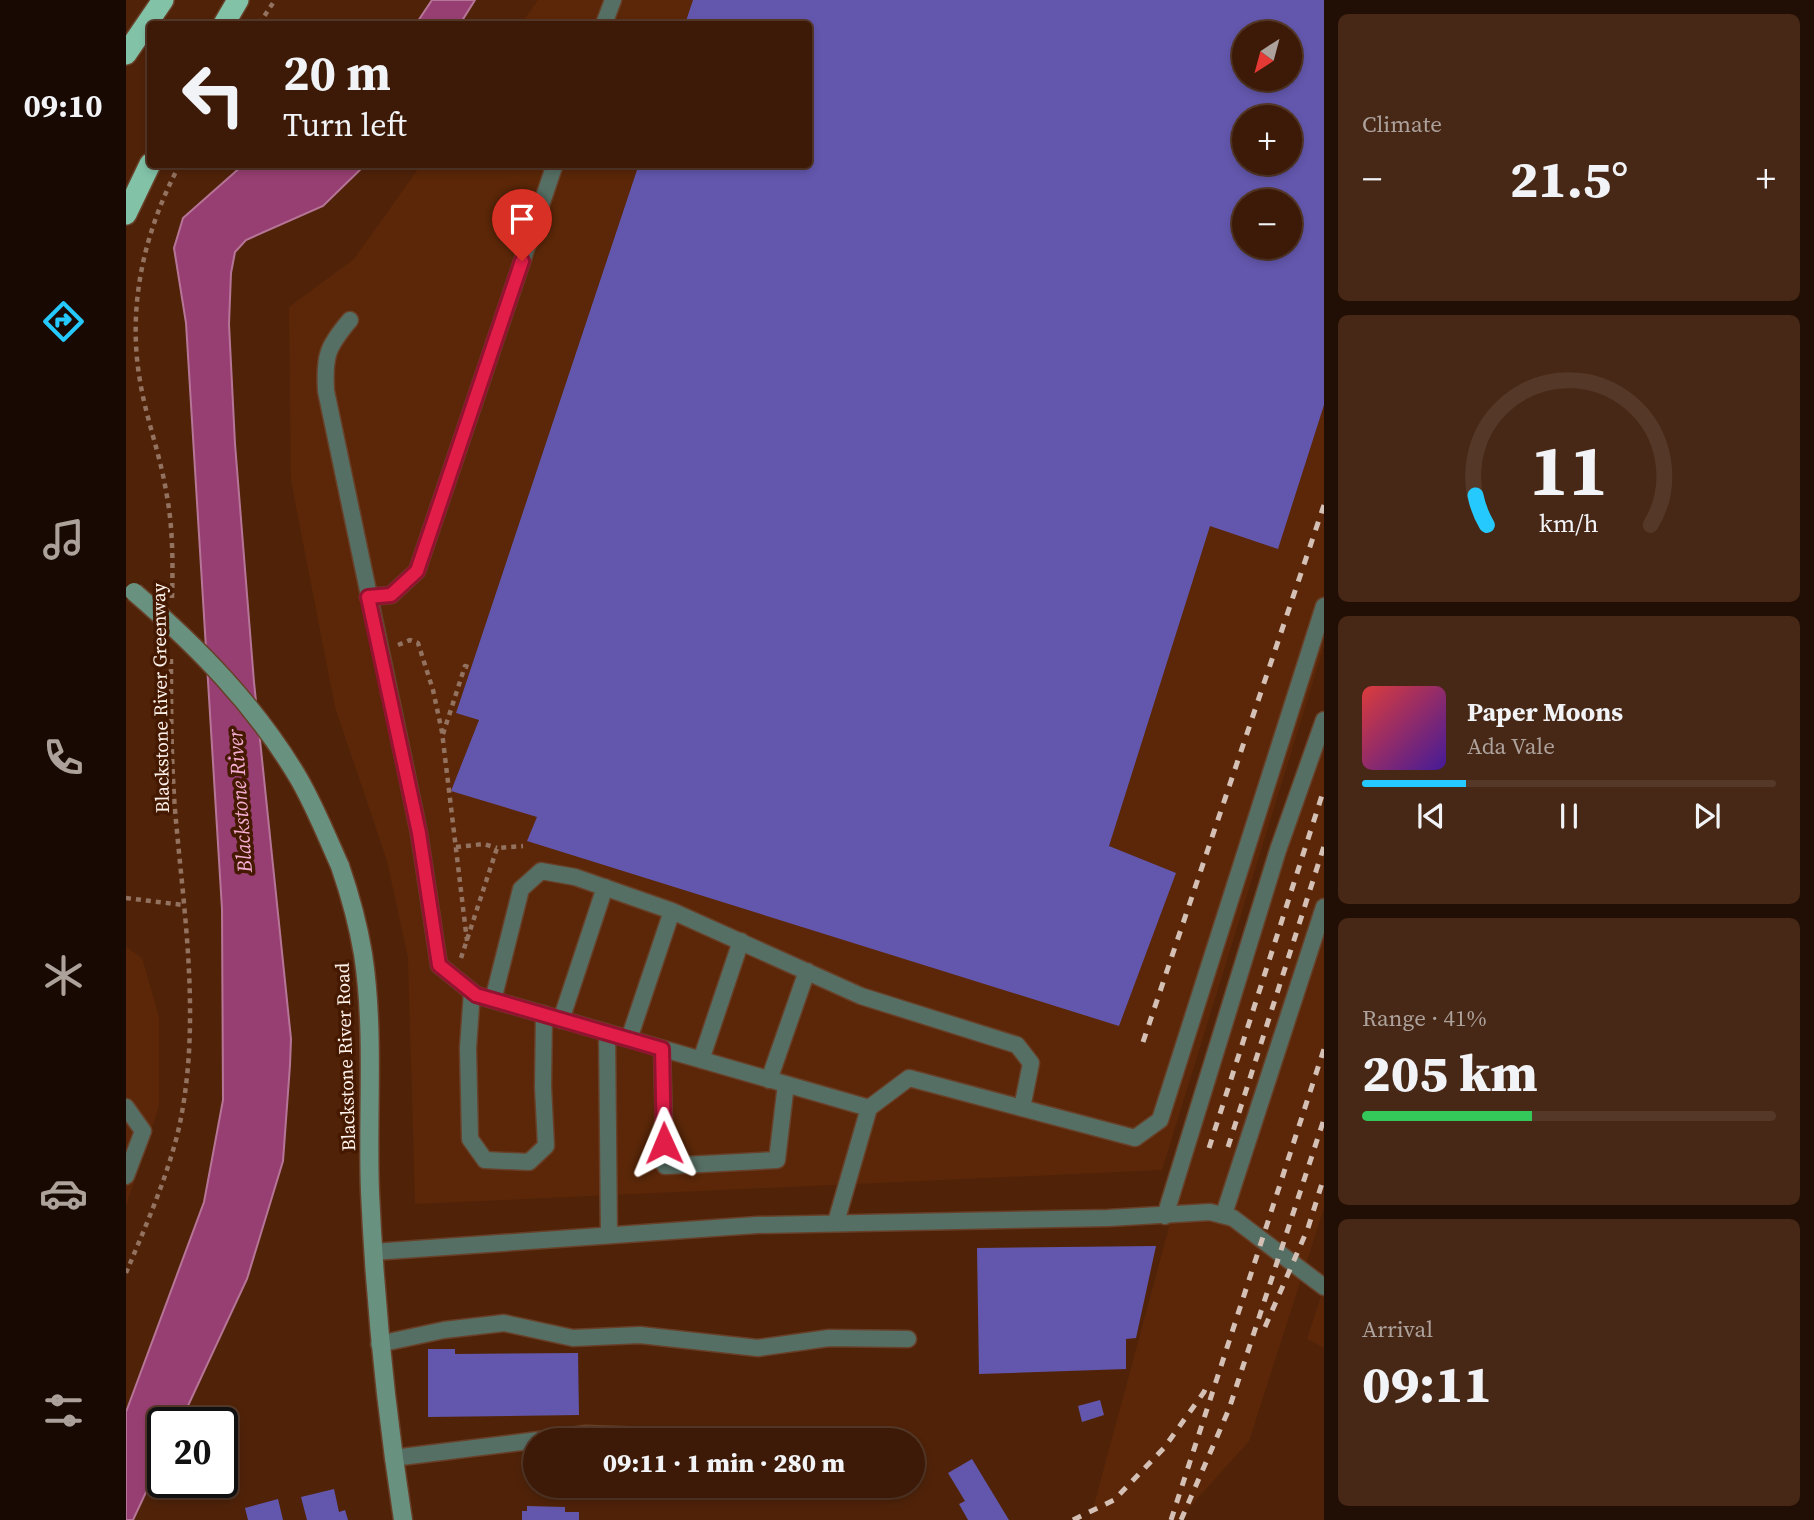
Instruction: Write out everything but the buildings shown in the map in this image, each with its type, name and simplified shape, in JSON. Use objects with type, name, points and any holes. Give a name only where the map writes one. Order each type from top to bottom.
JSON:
[{"type":"highway","points":[[149,21],[163,0]]},
{"type":"highway","points":[[226,21],[238,0]]},
{"type":"highway","points":[[126,54],[147,23]]},
{"type":"highway","points":[[126,214],[148,168]]},
{"type":"main road","name":"Blackstone River Road","points":[[129,586],[209,660],[247,702],[276,742],[299,780],[340,866],[354,909],[363,955],[368,1004],[369,1135],[379,1343],[403,1520]]},
{"type":"lane","points":[[605,21],[613,0]]},
{"type":"lane","points":[[368,597],[391,595],[417,571],[554,168]]},
{"type":"lane","points":[[350,320],[336,337],[325,361],[326,391],[419,833],[439,965],[472,992],[493,1000],[869,1108]]},
{"type":"lane","points":[[836,1222],[869,1108],[909,1078],[1135,1138],[1160,1120],[1324,606]]},
{"type":"lane","points":[[1165,1216],[1278,850],[1324,720]]},
{"type":"lane","points":[[493,1000],[521,889],[541,871],[575,877],[672,911],[861,996],[1017,1045],[1031,1063],[1022,1108]]},
{"type":"lane","points":[[561,1020],[605,887]]},
{"type":"lane","points":[[1224,1214],[1324,907]]},
{"type":"lane","points":[[629,1039],[672,911]]},
{"type":"lane","points":[[701,1060],[741,941]]},
{"type":"lane","points":[[769,1080],[807,971]]},
{"type":"lane","points":[[472,992],[468,1048],[470,1139],[485,1160],[529,1162],[545,1146],[544,1014]]},
{"type":"lane","points":[[607,1033],[609,1235]]},
{"type":"lane","points":[[662,1049],[665,1166],[776,1160],[786,1084]]},
{"type":"lane","points":[[126,1107],[143,1130],[126,1176]]},
{"type":"lane","points":[[373,1252],[757,1225],[1165,1216],[1210,1212],[1224,1214],[1324,1287]]},
{"type":"lane","points":[[379,1343],[444,1330],[504,1323],[572,1338],[640,1335],[758,1348],[829,1338],[908,1339]]},
{"type":"lane","points":[[393,1458],[523,1442]]},
{"type":"path","points":[[261,21],[275,0]]},
{"type":"path","name":"Blackstone River Greenway","points":[[172,611],[171,526],[166,490],[139,380],[136,339],[138,291],[147,243],[178,168]]},
{"type":"path","points":[[380,653],[410,640],[418,643],[433,690],[443,735],[467,941]]},
{"type":"path","name":"Blackstone River Greenway","points":[[126,1273],[170,1160],[180,1122],[190,1034],[190,967],[170,735],[172,652]]},
{"type":"path","points":[[443,735],[465,666],[471,668]]},
{"type":"path","points":[[456,847],[484,844],[497,848],[523,846]]},
{"type":"path","points":[[459,966],[497,848]]},
{"type":"path","points":[[126,898],[183,905]]},
{"type":"shaded area","points":[[538,0],[1324,0],[1324,646],[1162,1170],[415,1204],[408,958],[387,861],[335,707],[291,481],[289,307],[354,259],[419,168],[812,168],[812,21],[523,21]]},
{"type":"shaded area","points":[[1324,723],[1324,1208],[1249,1441],[1178,1520],[1090,1520],[1196,1127]]},
{"type":"shaded area","points":[[126,947],[142,958],[159,1017],[159,1106],[126,1206]]},
{"type":"shaded area","points":[[1324,1287],[1324,1348],[1307,1339]]},
{"type":"water","points":[[432,0],[475,0],[462,21],[418,21]]},
{"type":"water","name":"Blackstone River","points":[[240,168],[362,168],[323,206],[246,240],[235,252],[231,273],[229,324],[235,444],[254,682],[291,1039],[283,1161],[247,1279],[187,1407],[147,1407],[147,1490],[133,1520],[126,1520],[126,1412],[204,1202],[223,1100],[222,909],[186,323],[174,248],[183,218]]},
{"type":"railway","points":[[1143,1042],[1324,505]]},
{"type":"railway","points":[[1209,1148],[1324,789]]},
{"type":"railway","points":[[1228,1147],[1324,846]]},
{"type":"railway","points":[[1171,1520],[1324,1049]]},
{"type":"railway","points":[[1181,1520],[1229,1409],[1324,1119]]},
{"type":"railway","points":[[1265,1327],[1308,1228],[1324,1177]]},
{"type":"railway","points":[[1073,1520],[1114,1500],[1164,1448],[1208,1383]]},
{"type":"route","points":[[522,261],[417,571],[391,595],[368,597],[419,833],[439,965],[476,995],[662,1049],[664,1143]]}]
